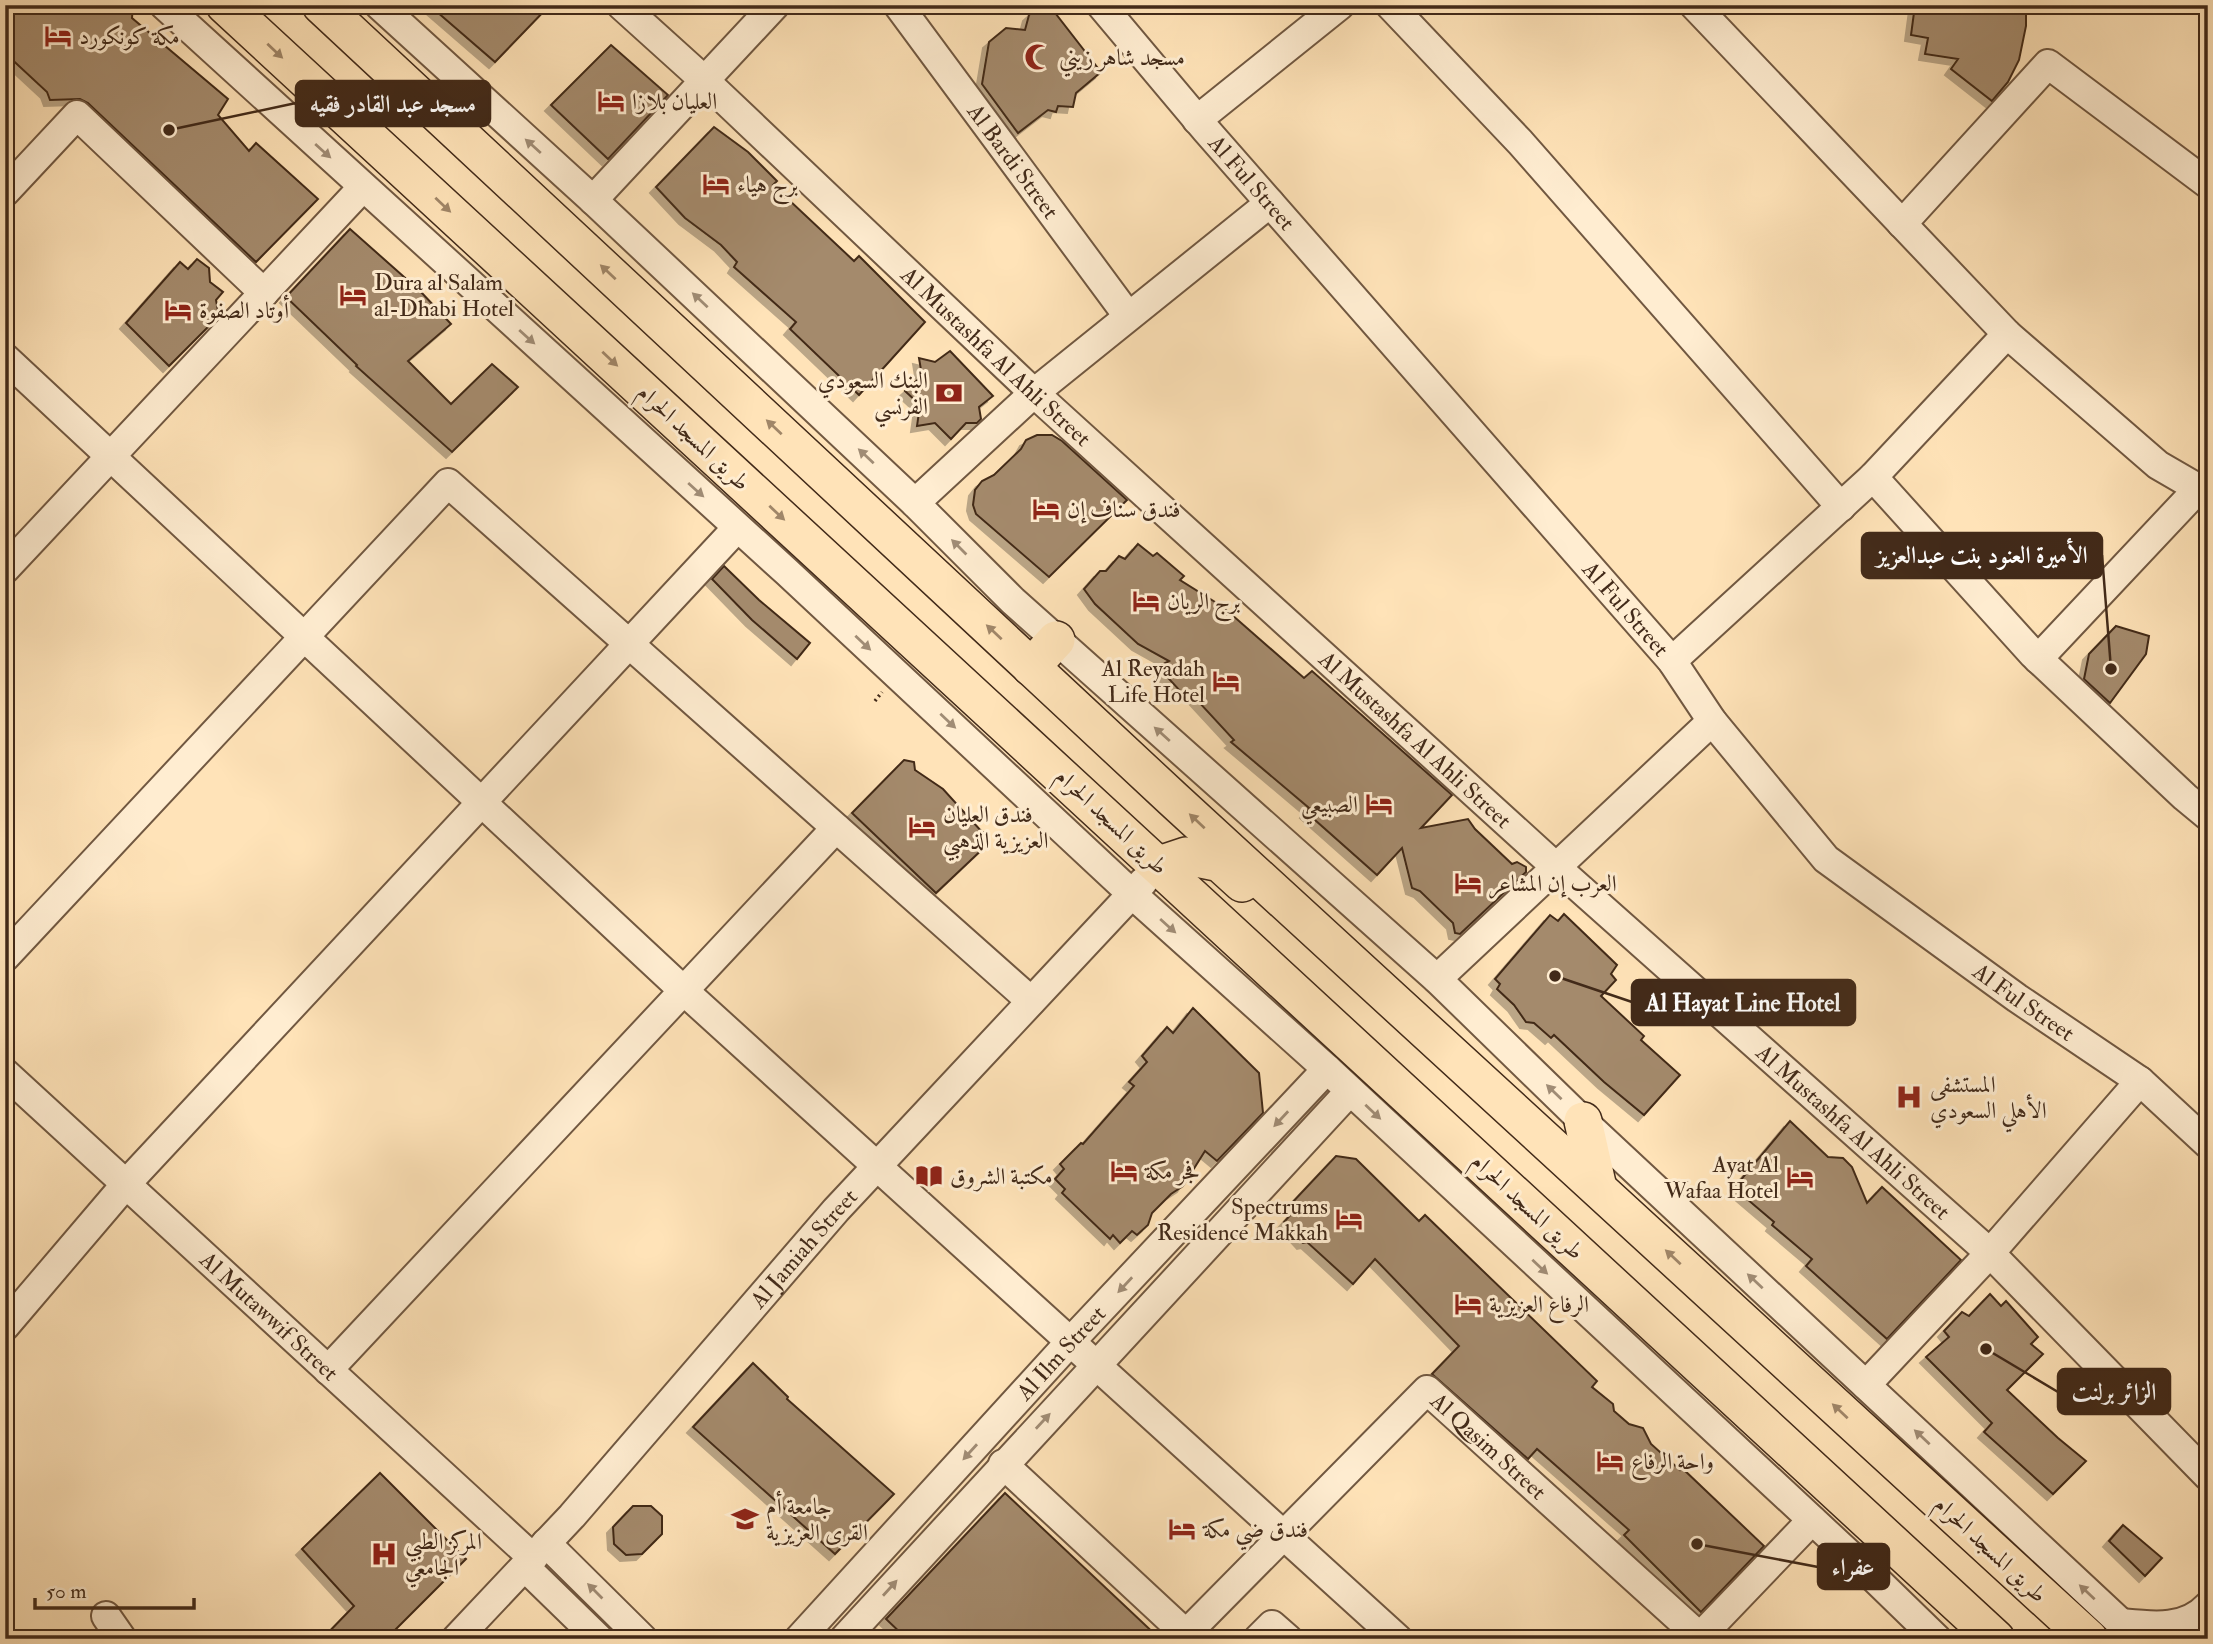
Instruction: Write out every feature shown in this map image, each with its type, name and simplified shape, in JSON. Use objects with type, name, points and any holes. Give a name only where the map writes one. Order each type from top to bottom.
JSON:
[{"type":"main road","name":"طريق المسجد الحرام","points":[[225,5],[1996,1639]]},
{"type":"main road","name":"طريق المسجد الحرام","points":[[321,5],[1031,667],[1598,1188],[2116,1634]]},
{"type":"main road","points":[[1031,667],[1056,640]]},
{"type":"main road","points":[[1159,865],[1186,856],[1220,863],[1380,1013],[1424,1029]]},
{"type":"main road","points":[[1583,1121],[1598,1188]]},
{"type":"street","points":[[164,5],[787,572],[1132,894],[1328,1069],[1937,1639]]},
{"type":"street","points":[[379,5],[593,200],[915,503],[1013,601],[1437,979],[1583,1121],[1866,1385],[2116,1634],[2161,1627],[2198,1617],[2208,1606]]},
{"type":"street","name":"Al Mustashfa Al Ahli Street","points":[[621,5],[704,80],[1034,393],[1557,868],[1990,1253],[2208,1476]]},
{"type":"street","points":[[593,200],[775,5]]},
{"type":"street","name":"Al Bardi Street","points":[[898,5],[1128,316]]},
{"type":"street","name":"Al Ful Street","points":[[1101,5],[1269,202],[1672,661],[1712,721],[1826,859],[2017,998],[2140,1081],[2208,1144]]},
{"type":"street","points":[[1390,5],[1520,142],[1841,507]]},
{"type":"street","points":[[1694,5],[2007,334],[2158,465],[2203,492],[2038,659]]},
{"type":"street","points":[[1198,120],[1336,7]]},
{"type":"street","points":[[1902,224],[2048,64],[2208,184]]},
{"type":"street","points":[[5,192],[77,115],[264,293]]},
{"type":"street","points":[[5,569],[363,187]]},
{"type":"street","points":[[915,503],[1034,393],[1269,202]]},
{"type":"street","points":[[1672,661],[1873,477],[2007,334]]},
{"type":"street","points":[[5,358],[684,991],[1398,1639]]},
{"type":"street","points":[[1873,477],[2038,659],[2208,816]]},
{"type":"street","points":[[5,957],[448,483],[1031,1002]]},
{"type":"street","points":[[5,1326],[126,1184],[737,527]]},
{"type":"street","points":[[787,572],[813,546]]},
{"type":"street","points":[[1437,979],[1712,721]]},
{"type":"street","points":[[328,1370],[836,828]]},
{"type":"street","name":"Al Jamiah Street","points":[[456,1639],[535,1556],[836,1210],[1159,865]]},
{"type":"street","name":"Al Ilm Street","points":[[799,1639],[1071,1341],[1328,1069]]},
{"type":"street","name":"Al Mutawwif Street","points":[[5,1073],[535,1556]]},
{"type":"street","points":[[1866,1385],[1990,1253],[2140,1081]]},
{"type":"street","name":"Al Ilm Street","points":[[859,1633],[1003,1464],[1350,1090]]},
{"type":"street","name":"Al Qasim Street","points":[[1283,1534],[1427,1390],[1700,1638]]},
{"type":"street","points":[[1003,1464],[1186,1634],[1283,1534]]},
{"type":"street","points":[[1700,1638],[1812,1520]]},
{"type":"street","points":[[1866,1570],[1894,1544]]},
{"type":"street","points":[[535,1556],[599,1639]]},
{"type":"street","points":[[535,1556],[643,1639]]},
{"type":"street","points":[[1258,1639],[1272,1625],[1288,1639]]},
{"type":"building","points":[[5,5],[133,5],[132,18],[228,99],[218,115],[249,151],[256,143],[318,199],[256,262],[88,103],[80,99],[50,100],[47,92],[5,53]]},
{"type":"building","points":[[429,5],[550,5],[495,62]]},
{"type":"building","points":[[1915,5],[2026,5],[2026,26],[2019,60],[2008,82],[1992,101],[1951,69],[1958,59],[1925,54],[1928,38],[1911,35]]},
{"type":"building","name":"مسجد شاهر زيني","points":[[1038,7],[1052,9],[1101,72],[1076,93],[1073,107],[1058,106],[1056,112],[1048,110],[1018,133],[982,84],[989,42],[1006,28],[1025,30],[1029,15]]},
{"type":"building","name":"العليان بلازا","points":[[611,45],[668,95],[608,159],[551,105]]},
{"type":"building","points":[[714,127],[748,152],[777,181],[773,185],[854,261],[859,256],[925,322],[859,395],[790,329],[796,322],[734,267],[737,262],[721,245],[685,218],[656,187]]},
{"type":"building","points":[[350,229],[421,292],[451,324],[408,361],[451,404],[492,364],[518,387],[452,452],[356,366],[286,297]]},
{"type":"building","name":"أوتاد الصفوة","points":[[197,259],[209,268],[210,282],[223,292],[216,300],[219,316],[169,366],[126,323],[180,262],[188,269]]},
{"type":"building","name":"البنك السعودي الفرنسي","points":[[950,351],[993,396],[979,407],[981,419],[977,423],[966,423],[951,439],[935,423],[917,426],[920,405],[905,391],[922,376],[919,358],[935,362]]},
{"type":"building","name":"فندق سناف إن","points":[[1037,435],[1052,435],[1062,441],[1127,500],[1049,577],[976,514],[973,505],[975,490],[982,481],[994,475],[1021,449],[1026,440]]},
{"type":"building","points":[[1138,544],[1153,556],[1157,553],[1184,576],[1180,580],[1223,607],[1304,678],[1312,671],[1452,795],[1421,828],[1468,819],[1512,864],[1517,862],[1526,867],[1526,872],[1460,934],[1455,933],[1453,923],[1420,891],[1412,888],[1402,848],[1377,875],[1306,812],[1309,808],[1231,742],[1234,740],[1186,688],[1181,692],[1158,667],[1169,661],[1138,644],[1095,604],[1084,589],[1100,571],[1106,571],[1119,556],[1125,559]]},
{"type":"building","points":[[724,566],[810,643],[797,659],[752,620],[712,579]]},
{"type":"building","points":[[2116,626],[2149,636],[2146,654],[2110,703],[2084,679],[2089,654]]},
{"type":"building","name":"فندق العليان العزيزية الذهبي","points":[[904,760],[914,762],[915,770],[943,789],[982,832],[987,832],[989,843],[936,893],[852,813]]},
{"type":"building","points":[[1564,914],[1617,965],[1611,974],[1616,980],[1601,996],[1644,1036],[1641,1040],[1680,1075],[1644,1115],[1554,1035],[1551,1038],[1534,1023],[1526,1022],[1514,1005],[1497,989],[1500,984],[1495,979],[1550,915],[1558,921]]},
{"type":"building","points":[[1193,1008],[1259,1073],[1263,1113],[1217,1161],[1205,1151],[1183,1186],[1152,1213],[1148,1225],[1137,1235],[1132,1231],[1120,1243],[1113,1235],[1110,1239],[1062,1193],[1065,1189],[1055,1179],[1064,1169],[1060,1164],[1083,1144],[1134,1086],[1129,1082],[1147,1062],[1142,1056],[1167,1027],[1173,1033]]},
{"type":"building","points":[[1790,1121],[1828,1157],[1843,1158],[1852,1167],[1867,1203],[1882,1187],[1961,1260],[1887,1339],[1806,1266],[1812,1259],[1734,1188]]},
{"type":"building","points":[[1336,1156],[1356,1159],[1419,1221],[1425,1215],[1597,1381],[1592,1387],[1613,1404],[1614,1411],[1629,1424],[1643,1428],[1651,1444],[1680,1470],[1682,1468],[1764,1546],[1701,1612],[1624,1535],[1629,1530],[1537,1449],[1528,1459],[1432,1374],[1459,1346],[1375,1259],[1353,1284],[1307,1242],[1303,1243],[1284,1222],[1294,1211],[1289,1206]]},
{"type":"building","points":[[1990,1294],[2001,1306],[2006,1301],[2038,1337],[2031,1344],[2043,1354],[2007,1390],[2086,1461],[2053,1494],[1984,1432],[1992,1423],[1926,1357],[1949,1337],[1944,1331],[1962,1312],[1969,1316]]},
{"type":"building","points":[[753,1363],[788,1397],[787,1399],[894,1494],[835,1554],[693,1427]]},
{"type":"building","name":"المركز الطبي الجامعي","points":[[380,1473],[466,1559],[386,1639],[322,1639],[354,1606],[302,1549]]},
{"type":"building","points":[[1005,1493],[1160,1639],[973,1639],[965,1632],[959,1639],[907,1639],[886,1619]]},
{"type":"building","points":[[633,1506],[651,1506],[662,1516],[662,1534],[642,1554],[626,1555],[614,1544],[613,1527]]},
{"type":"building","points":[[2123,1525],[2162,1558],[2145,1576],[2109,1541]]},
{"type":"place","name":"مكة كونكورد","points":[[58,36]]},
{"type":"place","name":"مسجد شاهر زيني","points":[[1038,57]]},
{"type":"place","name":"العليان بلازا","points":[[611,101]]},
{"type":"place","name":"مسجد عبد القادر فقيه","points":[[169,130]]},
{"type":"place","name":"برج هياء","points":[[716,184]]},
{"type":"place","name":"Dura al Salam al-Dhabi Hotel","points":[[353,295]]},
{"type":"place","name":"أوتاد الصفوة","points":[[178,310]]},
{"type":"place","name":"البنك السعودي الفرنسي","points":[[949,393]]},
{"type":"place","name":"فندق سناف إن","points":[[1046,509]]},
{"type":"place","name":"برج الريان","points":[[1146,601]]},
{"type":"place","name":"الأميرة العنود بنت عبدالعزيز","points":[[2111,669]]},
{"type":"place","name":"Al Reyadah Life Hotel","points":[[1226,681]]},
{"type":"place","name":"الصبيعي","points":[[1379,804]]},
{"type":"place","name":"فندق العليان العزيزية الذهبي","points":[[922,827]]},
{"type":"place","name":"العرب إن المشاعر","points":[[1468,883]]},
{"type":"place","name":"Al Hayat Line Hotel","points":[[1555,976]]},
{"type":"place","name":"المستشفى الأهلي السعودي","points":[[1909,1097]]},
{"type":"place","name":"فجر مكة","points":[[1124,1171]]},
{"type":"place","name":"مكتبة الشروق","points":[[929,1176]]},
{"type":"place","name":"Ayat Al Wafaa Hotel","points":[[1800,1177]]},
{"type":"place","name":"Spectrums Residence Makkah","points":[[1349,1219]]},
{"type":"place","name":"الرفاع العزيزية","points":[[1468,1304]]},
{"type":"place","name":"الزائر برلنت","points":[[1986,1349]]},
{"type":"place","name":"واحة الرفاع","points":[[1610,1461]]},
{"type":"place","name":"جامعة أم القرى العزيزية","points":[[745,1519]]},
{"type":"place","name":"فندق ضي مكة","points":[[1182,1529]]},
{"type":"place","name":"عفراء","points":[[1697,1544]]},
{"type":"place","name":"المركز الطبي الجامعي","points":[[384,1554]]}]
